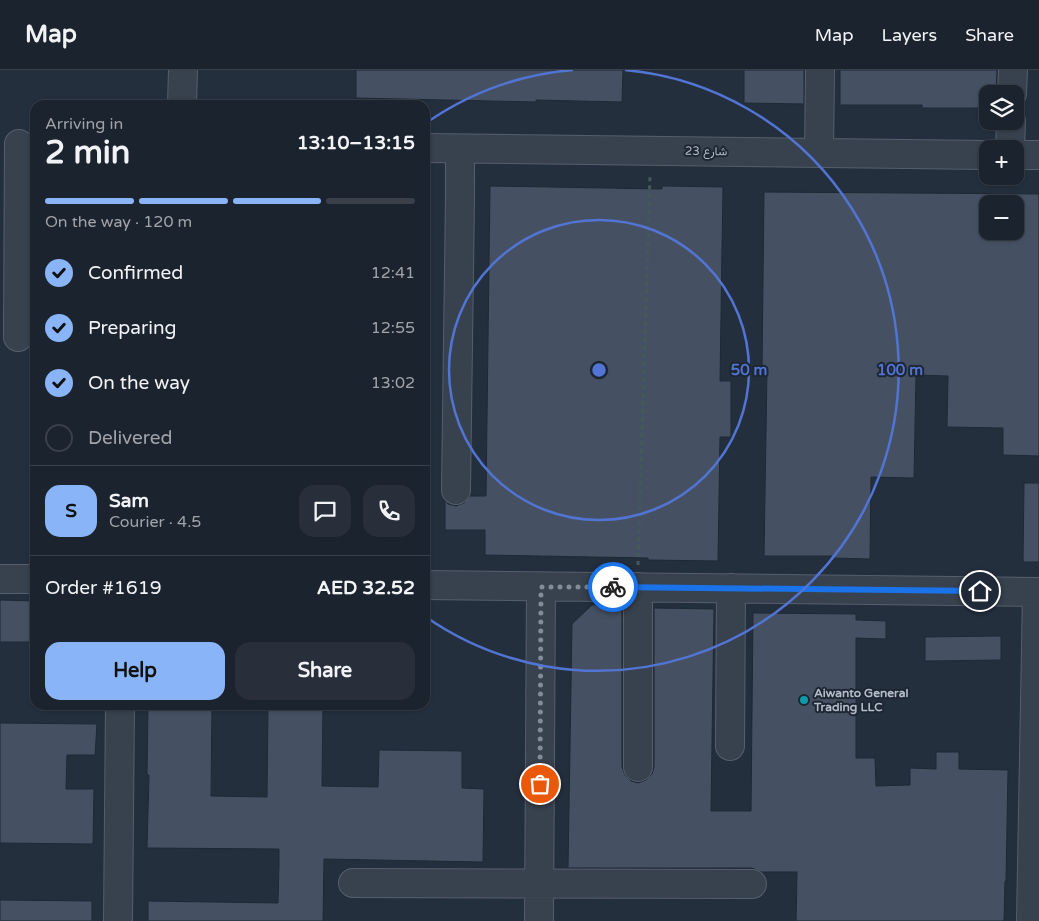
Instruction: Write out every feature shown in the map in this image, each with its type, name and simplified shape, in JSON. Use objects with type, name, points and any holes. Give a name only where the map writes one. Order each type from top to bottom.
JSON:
[{"type":"street","points":[[182,100],[183,70]]},
{"type":"street","points":[[819,153],[820,70]]},
{"type":"street","points":[[1012,85],[1013,70]]},
{"type":"street","points":[[18,144],[18,337]]},
{"type":"street","name":"شارع 23","points":[[430,148],[979,155]]},
{"type":"street","points":[[456,490],[460,149]]},
{"type":"street","points":[[1024,155],[1039,155]]},
{"type":"street","points":[[0,579],[30,579]]},
{"type":"street","points":[[430,585],[1038,592],[1031,921]]},
{"type":"street","points":[[539,921],[541,587]]},
{"type":"street","points":[[638,587],[638,767]]},
{"type":"street","points":[[730,746],[732,588]]},
{"type":"street","points":[[118,921],[120,710]]},
{"type":"street","points":[[353,883],[752,884]]},
{"type":"path","points":[[638,587],[651,151]]},
{"type":"building","points":[[356,70],[623,70],[622,102],[356,98]]},
{"type":"building","points":[[744,70],[804,70],[804,104],[744,103]]},
{"type":"building","points":[[840,70],[997,70],[996,85],[979,85],[979,108],[922,108],[922,105],[840,105]]},
{"type":"building","points":[[490,186],[662,189],[662,186],[723,187],[720,381],[731,381],[731,437],[720,437],[718,561],[485,555],[485,530],[445,530],[445,500],[448,504],[456,506],[464,503],[470,496],[486,496]]},
{"type":"building","points":[[764,192],[1039,194],[1039,456],[1003,455],[1003,428],[947,427],[948,376],[916,375],[914,478],[871,477],[870,559],[832,558],[832,556],[764,556],[767,369],[762,369]]},
{"type":"building","points":[[1024,483],[1039,483],[1039,562],[1023,562]]},
{"type":"building","points":[[0,600],[30,601],[30,642],[0,642]]},
{"type":"building","points":[[592,605],[622,605],[622,767],[625,775],[631,781],[638,783],[646,780],[652,774],[654,767],[654,608],[714,609],[711,811],[751,811],[753,613],[856,614],[856,620],[886,621],[886,639],[856,638],[856,758],[875,758],[876,786],[910,785],[910,768],[936,769],[936,752],[959,752],[959,769],[1008,770],[1004,921],[796,921],[797,872],[761,872],[752,868],[568,868],[572,624]]},
{"type":"building","points":[[1001,636],[1001,660],[925,661],[925,637]]},
{"type":"building","points":[[148,710],[212,710],[211,796],[267,797],[268,710],[323,710],[322,786],[378,787],[379,750],[462,751],[462,788],[484,789],[483,862],[324,859],[323,921],[148,921],[148,901],[278,903],[279,849],[147,848],[149,775],[147,775]]},
{"type":"building","points":[[0,723],[97,724],[95,755],[67,755],[66,789],[94,789],[93,844],[0,843]]},
{"type":"building","points":[[0,900],[92,901],[92,921],[0,921]]},
{"type":"way so far","points":[[540,784],[541,587],[613,587]]},
{"type":"place","name":"Aiwanto General Trading LLC","points":[[804,700]]},
{"type":"route","points":[[613,587],[980,591]]}]
